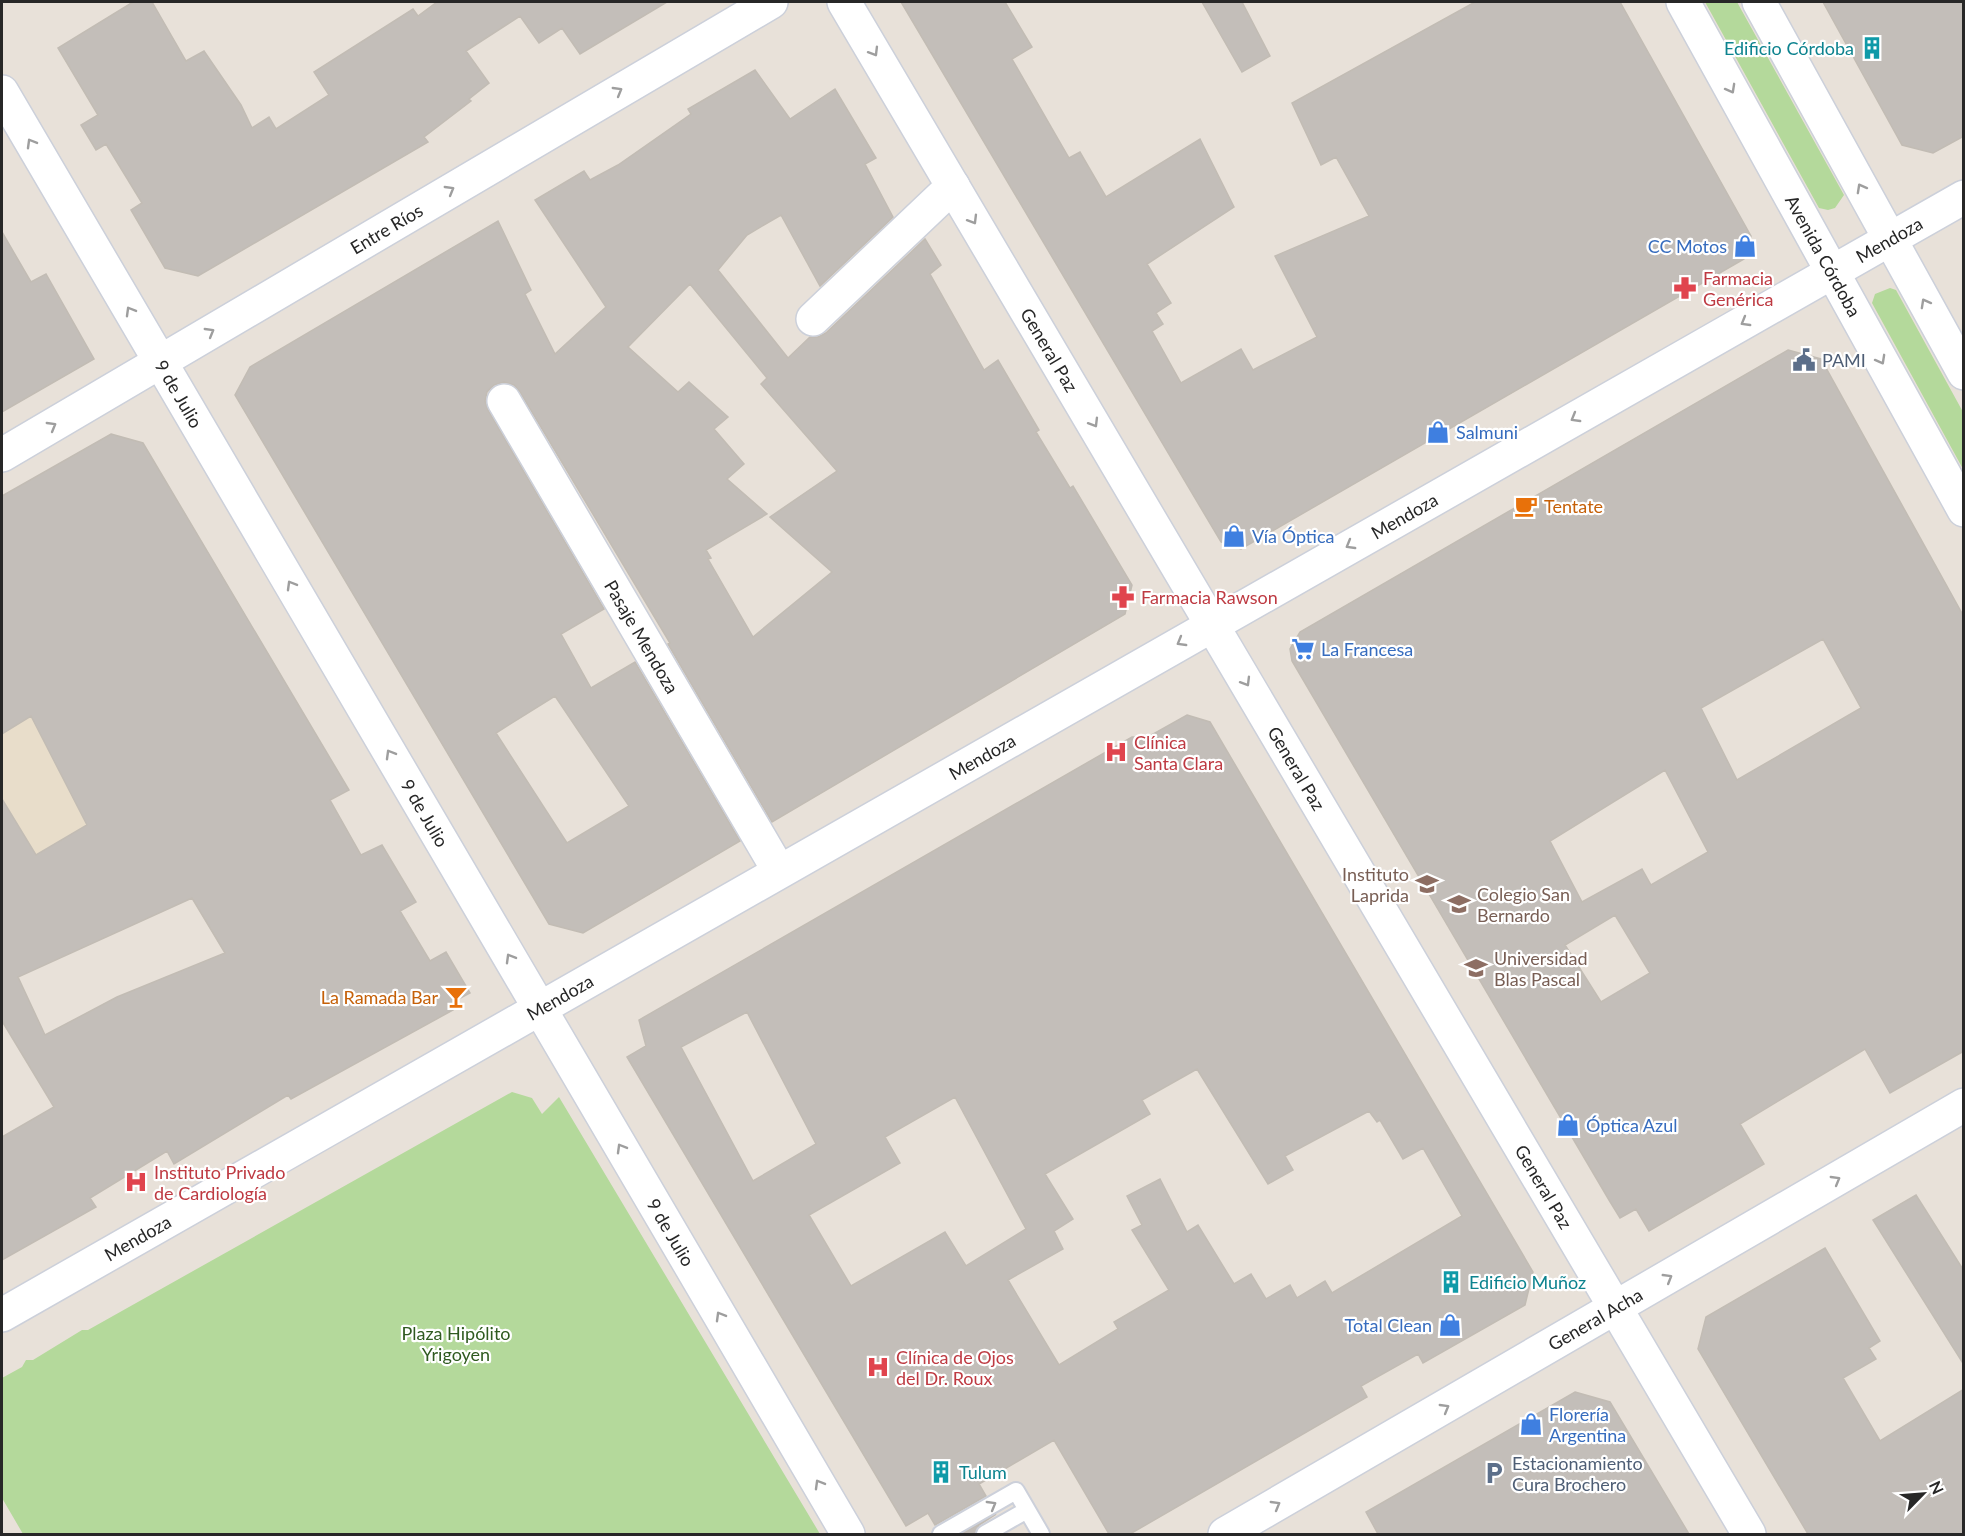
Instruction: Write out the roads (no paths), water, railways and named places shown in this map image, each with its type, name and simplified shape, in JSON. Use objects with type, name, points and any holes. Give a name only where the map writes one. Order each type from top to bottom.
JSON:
[{"type":"street","name":"Entre Ríos","points":[[2,455],[771,2]]},
{"type":"street","name":"General Paz","points":[[844,2],[1749,1534]]},
{"type":"street","name":"Avenida Córdoba","points":[[1683,2],[1964,510]]},
{"type":"street","points":[[1759,2],[1964,373]]},
{"type":"street","name":"9 de Julio","points":[[2,92],[848,1534]]},
{"type":"street","points":[[813,319],[953,186]]},
{"type":"street","name":"Mendoza","points":[[2,1315],[1964,197]]},
{"type":"street","name":"Pasaje Mendoza","points":[[504,401],[779,871]]},
{"type":"street","name":"General Acha","points":[[1226,1534],[1964,1105]]},
{"type":"lane","points":[[941,1534],[1016,1491],[1027,1510],[1035,1533]]},
{"type":"lane","points":[[985,1534],[1027,1510]]},
{"type":"place","name":"Edificio Córdoba","points":[[1872,48]]},
{"type":"place","name":"CC Motos","points":[[1745,246]]},
{"type":"place","name":"Farmacia Genérica","points":[[1685,288]]},
{"type":"place","name":"PAMI","points":[[1804,360]]},
{"type":"place","name":"Salmuni","points":[[1438,432]]},
{"type":"place","name":"Tentate","points":[[1526,506]]},
{"type":"place","name":"Vía Óptica","points":[[1234,536]]},
{"type":"place","name":"Farmacia Rawson","points":[[1123,597]]},
{"type":"place","name":"La Francesa","points":[[1303,649]]},
{"type":"place","name":"Clínica Santa Clara","points":[[1116,752]]},
{"type":"place","name":"Instituto Laprida","points":[[1427,884]]},
{"type":"place","name":"Colegio San Bernardo","points":[[1459,904]]},
{"type":"place","name":"Universidad Blas Pascal","points":[[1476,968]]},
{"type":"place","name":"La Ramada Bar","points":[[456,997]]},
{"type":"place","name":"Óptica Azul","points":[[1568,1125]]},
{"type":"place","name":"Instituto Privado de Cardiología","points":[[136,1182]]},
{"type":"place","name":"Edificio Muñoz","points":[[1451,1282]]},
{"type":"place","name":"Total Clean","points":[[1450,1325]]},
{"type":"place","name":"Clínica de Ojos del Dr. Roux","points":[[878,1367]]},
{"type":"place","name":"Florería Argentina","points":[[1531,1424]]},
{"type":"place","name":"Tulum","points":[[941,1472]]},
{"type":"place","name":"Estacionamiento Cura Brochero","points":[[1494,1473]]},
{"type":"park label","name":"Plaza Hipólito Yrigoyen","points":[[456,1343]]}]
